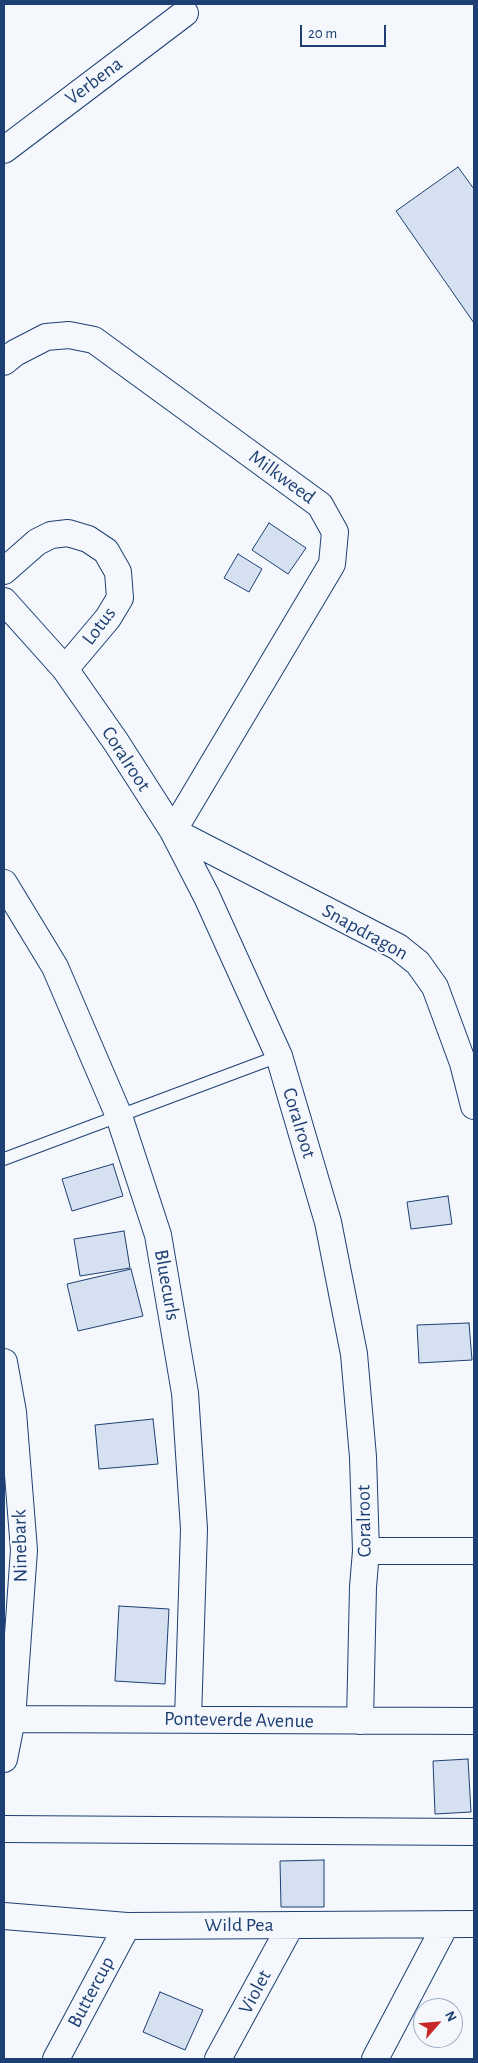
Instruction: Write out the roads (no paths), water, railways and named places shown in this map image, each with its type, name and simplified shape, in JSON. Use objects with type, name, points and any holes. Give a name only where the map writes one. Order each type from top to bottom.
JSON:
[{"type":"street","name":"Verbena","points":[[4,150],[185,13]]},
{"type":"street","name":"Milkweed","points":[[4,362],[46,337],[69,335],[94,340],[320,505],[335,532],[332,564],[173,831]]},
{"type":"street","name":"Lotus","points":[[4,571],[37,542],[51,535],[68,533],[88,539],[106,551],[118,572],[120,598],[108,618],[65,669]]},
{"type":"street","name":"Coralroot","points":[[4,601],[65,669],[116,742],[173,831],[207,897],[279,1056],[328,1222],[354,1354],[363,1458],[366,1551],[363,1587],[360,1721]]},
{"type":"street","name":"Snapdragon","points":[[173,831],[398,947],[418,963],[435,987],[468,1062],[474,1106]]},
{"type":"street","name":"Bluecurls","points":[[4,883],[55,967],[119,1116],[158,1235],[186,1393],[194,1529],[188,1719]]},
{"type":"street","name":"Ninebark","points":[[4,1362],[13,1412],[24,1550],[4,1759]]},
{"type":"street","points":[[366,1551],[474,1551]]},
{"type":"street","name":"Ponteverde Avenue","points":[[8,1719],[474,1721]]},
{"type":"street","points":[[4,1829],[474,1832]]},
{"type":"street","name":"Wild Pea","points":[[4,1916],[127,1926],[474,1924]]},
{"type":"street","points":[[375,2059],[446,1924]]},
{"type":"street","name":"Violet","points":[[218,2059],[291,1925]]},
{"type":"street","name":"Buttercup","points":[[56,2059],[127,1926]]},
{"type":"lane","points":[[4,1158],[279,1056]]}]
